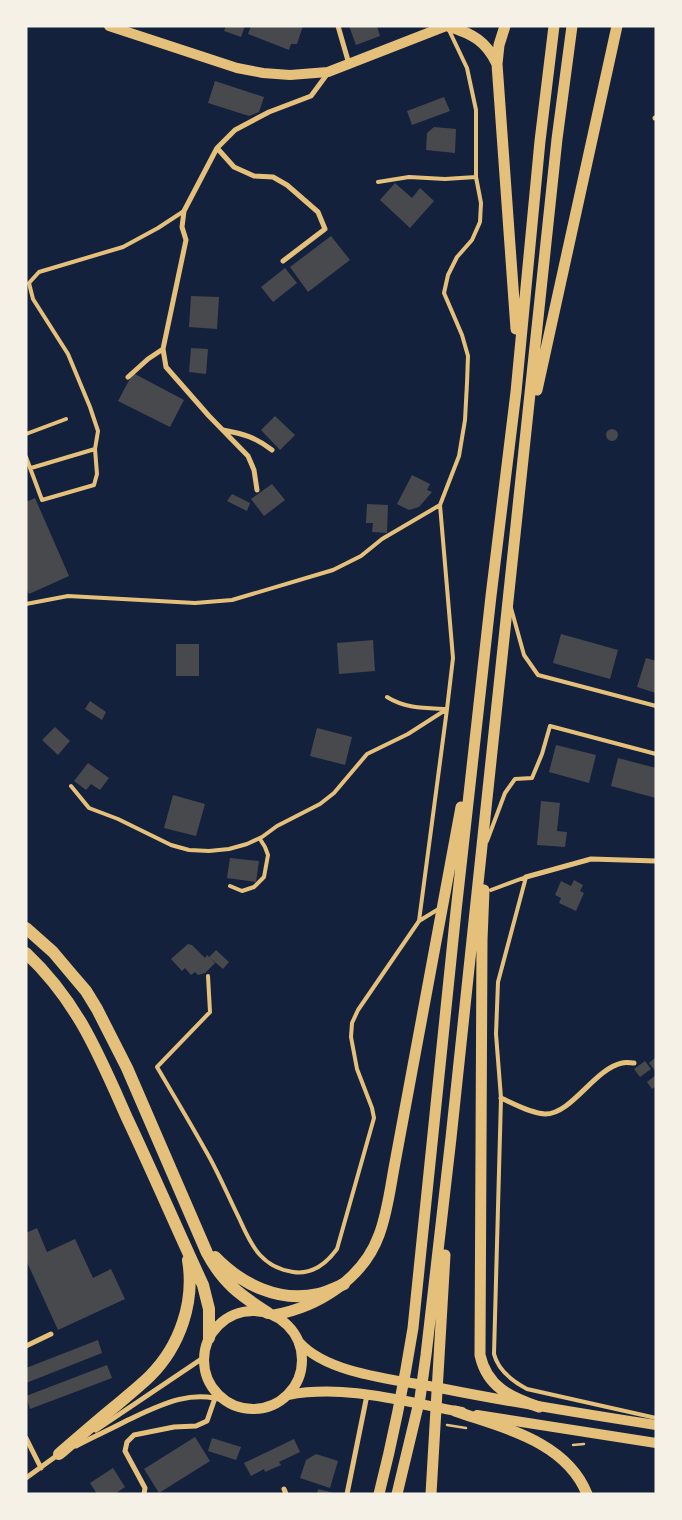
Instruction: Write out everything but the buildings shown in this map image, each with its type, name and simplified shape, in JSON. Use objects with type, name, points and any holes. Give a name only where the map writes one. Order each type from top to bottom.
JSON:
[{"type":"highway","points":[[447,26],[463,30],[478,39],[492,54],[498,64]]},
{"type":"highway","points":[[505,26],[499,46],[498,64],[519,363]]},
{"type":"highway","points":[[378,1494],[394,1434],[414,1320],[478,712],[519,363],[540,141],[554,26]]},
{"type":"highway","points":[[398,1494],[420,1398],[425,1364],[451,1138],[557,139],[572,26]]},
{"type":"highway","points":[[525,446],[617,26]]},
{"type":"highway","points":[[26,928],[64,964],[86,991],[97,1009],[128,1068],[210,1259],[228,1284],[245,1298],[271,1314],[294,1310],[310,1304],[344,1284],[367,1258],[380,1235],[478,712]]},
{"type":"highway","points":[[489,781],[482,940],[480,1354],[486,1373],[495,1384],[515,1398],[539,1407]]},
{"type":"highway","points":[[26,953],[50,977],[64,995],[89,1036],[205,1291],[209,1314],[209,1338]]},
{"type":"highway","points":[[431,1494],[451,1138]]},
{"type":"highway","points":[[201,1239],[216,1258],[231,1272],[246,1282],[273,1293],[289,1296],[312,1295],[344,1284]]},
{"type":"highway","points":[[59,1454],[149,1377],[173,1344],[182,1324],[189,1294],[189,1271],[185,1245]]},
{"type":"highway","points":[[455,1411],[521,1435],[546,1447],[573,1469],[582,1481],[588,1494]]},
{"type":"main road","points":[[109,26],[237,68],[262,74],[328,72],[447,26]]},
{"type":"main road","points":[[299,1342],[302,1359],[300,1372],[295,1384],[288,1395],[271,1406],[257,1409],[242,1408],[228,1402],[210,1384],[204,1369],[205,1348],[217,1325],[234,1314],[249,1310],[271,1314],[289,1326],[305,1349],[326,1361],[362,1373],[539,1407],[656,1424]]},
{"type":"main road","points":[[288,1395],[321,1391],[367,1395],[656,1443]]},
{"type":"street","points":[[338,26],[349,64]]},
{"type":"street","points":[[257,490],[254,470],[248,456],[208,416],[166,367],[163,348],[186,240],[182,227],[184,210],[218,148],[235,130],[269,112],[311,96],[328,72]]},
{"type":"street","points":[[218,148],[234,167],[254,176],[273,177],[287,184],[318,212],[325,229],[284,261]]},
{"type":"street","points":[[128,377],[163,348]]},
{"type":"street","points":[[223,430],[257,439],[272,450]]},
{"type":"street","points":[[526,877],[591,859],[656,860]]},
{"type":"street","points":[[501,1098],[537,1113],[547,1114],[555,1112],[568,1104],[605,1071],[622,1063],[634,1063]]},
{"type":"street","points":[[26,1346],[51,1334]]},
{"type":"street","points":[[26,1478],[204,1358]]},
{"type":"street","points":[[347,1494],[367,1395]]},
{"type":"street","points":[[59,1454],[170,1401],[194,1397],[215,1398],[228,1402]]},
{"type":"street","points":[[144,1494],[145,1488],[125,1452],[127,1442],[134,1435],[174,1427],[196,1426],[207,1421],[215,1398]]},
{"type":"street","points":[[26,1438],[41,1468]]},
{"type":"lane","points":[[418,921],[453,658],[440,505],[459,456],[465,420],[467,383],[468,356],[462,335],[444,293],[448,275],[457,257],[472,240],[480,222],[481,203],[476,177],[476,110],[467,68],[447,26]]},
{"type":"lane","points":[[378,182],[409,178],[476,177]]},
{"type":"lane","points":[[26,456],[42,500],[94,485],[97,474],[95,449],[98,431],[78,375],[68,354],[34,299],[28,284],[39,272],[124,247],[158,228],[184,210]]},
{"type":"lane","points":[[26,434],[66,420]]},
{"type":"lane","points":[[31,468],[95,449]]},
{"type":"lane","points":[[26,604],[68,596],[195,603],[232,600],[333,570],[361,556],[382,539],[440,505]]},
{"type":"lane","points":[[509,598],[524,655],[538,675],[656,706]]},
{"type":"lane","points":[[387,697],[411,707],[447,709]]},
{"type":"lane","points":[[71,786],[89,808],[171,845],[189,850],[229,849],[260,839],[277,826],[320,804],[339,786],[366,754],[408,734],[447,709]]},
{"type":"lane","points":[[486,843],[505,793],[515,779],[532,778],[542,754],[550,726],[656,754]]},
{"type":"lane","points":[[230,886],[242,890],[254,887],[264,878],[268,855],[260,839]]},
{"type":"lane","points":[[491,890],[526,877]]},
{"type":"lane","points":[[526,877],[498,982],[496,1034],[501,1098],[493,1348],[495,1360],[511,1379],[533,1391],[656,1418]]},
{"type":"lane","points":[[208,976],[210,1012],[157,1067],[207,1153],[250,1240],[260,1255],[273,1266],[286,1271],[298,1273],[311,1272],[321,1266],[337,1249],[374,1118],[357,1069],[351,1037],[352,1023],[358,1010],[418,921],[436,910]]}]
